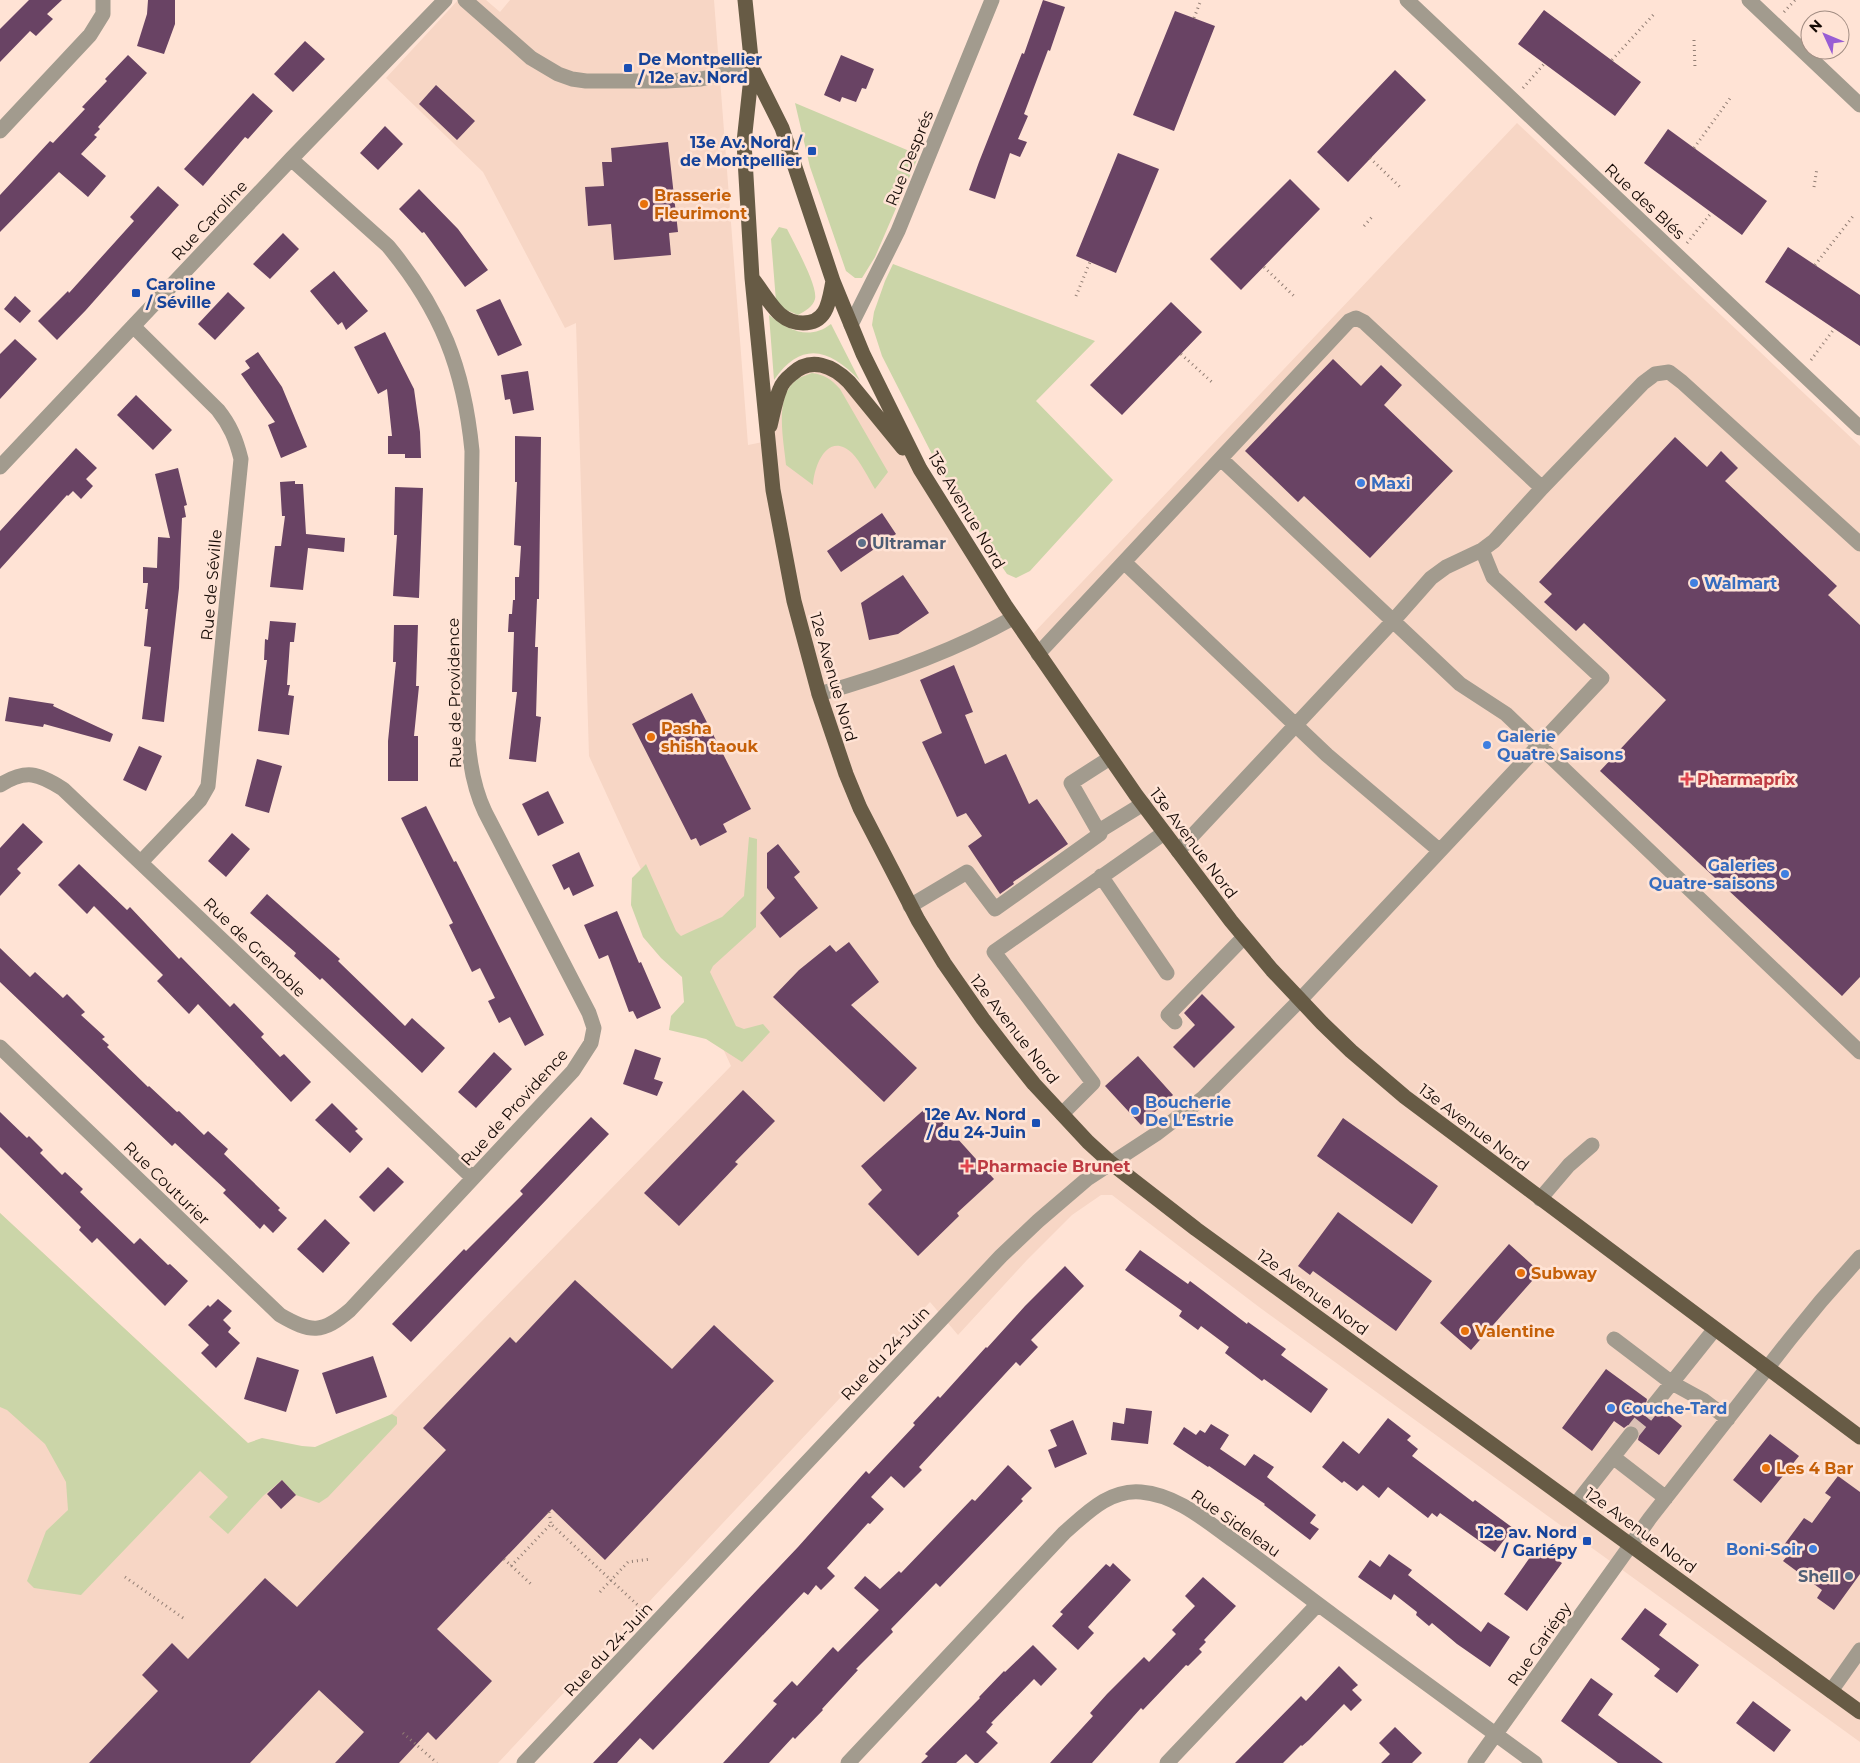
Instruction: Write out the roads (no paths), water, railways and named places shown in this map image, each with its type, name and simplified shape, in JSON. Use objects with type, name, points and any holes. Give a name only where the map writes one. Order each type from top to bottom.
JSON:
[{"type":"main road","name":"12e Avenue Nord","points":[[745,0],[752,68],[744,142],[752,278],[773,490],[794,601],[832,737],[860,808],[910,906],[944,963],[983,1019],[1034,1084],[1111,1163],[1196,1228],[1860,1712]]},
{"type":"main road","name":"13e Avenue Nord","points":[[752,68],[782,128],[850,325],[920,469],[1013,618],[1143,804],[1244,937],[1272,970],[1351,1052],[1405,1097],[1714,1330],[1860,1437]]},
{"type":"main road","points":[[752,278],[782,316],[796,323],[812,323],[820,318],[827,308],[834,280]]},
{"type":"main road","points":[[767,441],[780,386],[797,369],[809,364],[820,364],[840,373],[850,382],[920,469]]},
{"type":"street","points":[[0,131],[90,35],[103,14],[103,0]]},
{"type":"street","name":"Rue Caroline","points":[[0,467],[291,159],[445,0]]},
{"type":"street","points":[[465,0],[531,58],[558,74],[572,79],[586,81],[701,80],[752,68]]},
{"type":"street","name":"Rue Després","points":[[850,325],[898,231],[992,0]]},
{"type":"street","name":"Rue des Blés","points":[[1407,0],[1860,428]]},
{"type":"street","points":[[1748,0],[1860,105]]},
{"type":"street","name":"Rue de Providence","points":[[291,159],[388,246],[401,262],[417,283],[434,311],[456,366],[470,422],[472,451],[468,740],[472,779],[477,795],[589,1013],[594,1028],[591,1044],[573,1070],[350,1310],[334,1324],[318,1329]]},
{"type":"street","points":[[1038,654],[1349,321],[1356,318],[1364,322],[1542,488]]},
{"type":"street","name":"Rue de Séville","points":[[133,326],[218,410],[230,425],[237,442],[240,459],[208,786],[200,800],[141,862]]},
{"type":"street","points":[[1178,851],[1431,578],[1446,567],[1482,550],[1494,541],[1643,383],[1655,374],[1668,372],[1682,382],[1860,544]]},
{"type":"street","points":[[1221,459],[1460,684],[1506,714],[1860,1052]]},
{"type":"street","name":"Rue du 24-Juin","points":[[524,1763],[1001,1256],[1087,1179],[1156,1134],[1203,1098],[1300,1000],[1602,678],[1493,577],[1482,550]]},
{"type":"street","points":[[1124,562],[1327,755],[1440,850]]},
{"type":"street","points":[[819,694],[864,682],[951,650],[1013,618]]},
{"type":"street","points":[[1099,831],[1071,783],[1110,758]]},
{"type":"street","name":"Rue de Grenoble","points":[[0,785],[15,776],[29,775],[42,777],[63,789],[473,1178]]},
{"type":"street","points":[[910,906],[967,872],[995,909],[1100,834],[1099,831],[1143,804]]},
{"type":"street","points":[[1062,1114],[1093,1083],[994,952],[1164,833]]},
{"type":"street","points":[[1102,876],[1167,973]]},
{"type":"street","points":[[1175,1022],[1168,1015],[1244,937]]},
{"type":"street","name":"Rue Couturier","points":[[0,1047],[280,1315],[299,1326],[318,1329]]},
{"type":"street","points":[[1540,1199],[1569,1165],[1592,1145]]},
{"type":"street","name":"Rue Gariépy","points":[[1475,1763],[1630,1545],[1821,1301],[1860,1257]]},
{"type":"street","points":[[1654,1405],[1714,1330]]},
{"type":"street","points":[[1614,1339],[1672,1383],[1703,1400],[1728,1419]]},
{"type":"street","points":[[1576,1504],[1631,1434]]},
{"type":"street","points":[[1613,1457],[1666,1498]]},
{"type":"street","name":"Rue Sideleau","points":[[848,1763],[1064,1533],[1096,1505],[1118,1494],[1140,1492],[1158,1495],[1184,1506],[1535,1763]]},
{"type":"street","points":[[1167,1763],[1318,1604]]},
{"type":"street","points":[[1831,1691],[1860,1650]]},
{"type":"tunnel","points":[[1631,1434],[1654,1405]]},
{"type":"place","name":"De Montpellier / 12e av. Nord","points":[[628,68]]},
{"type":"place","name":"13e Av. Nord / de Montpellier","points":[[812,151]]},
{"type":"place","name":"Brasserie Fleurimont","points":[[644,204]]},
{"type":"place","name":"Caroline / Séville","points":[[136,293]]},
{"type":"place","name":"Maxi","points":[[1361,483]]},
{"type":"place","name":"Ultramar","points":[[862,543]]},
{"type":"place","name":"Walmart","points":[[1694,583]]},
{"type":"place","name":"Pasha shish taouk","points":[[651,737]]},
{"type":"place","name":"Galerie Quatre Saisons","points":[[1487,745]]},
{"type":"place","name":"Pharmaprix","points":[[1687,779]]},
{"type":"place","name":"Galeries Quatre-saisons","points":[[1785,874]]},
{"type":"place","name":"Boucherie De L’Estrie","points":[[1135,1111]]},
{"type":"place","name":"12e Av. Nord / du 24-Juin","points":[[1036,1123]]},
{"type":"place","name":"Pharmacie Brunet","points":[[967,1166]]},
{"type":"place","name":"Subway","points":[[1521,1273]]},
{"type":"place","name":"Valentine","points":[[1465,1331]]},
{"type":"place","name":"Couche-Tard","points":[[1611,1408]]},
{"type":"place","name":"Les 4 Bar","points":[[1766,1468]]},
{"type":"place","name":"12e av. Nord / Gariépy","points":[[1587,1541]]},
{"type":"place","name":"Boni-Soir","points":[[1813,1549]]},
{"type":"place","name":"Shell","points":[[1849,1576]]}]
